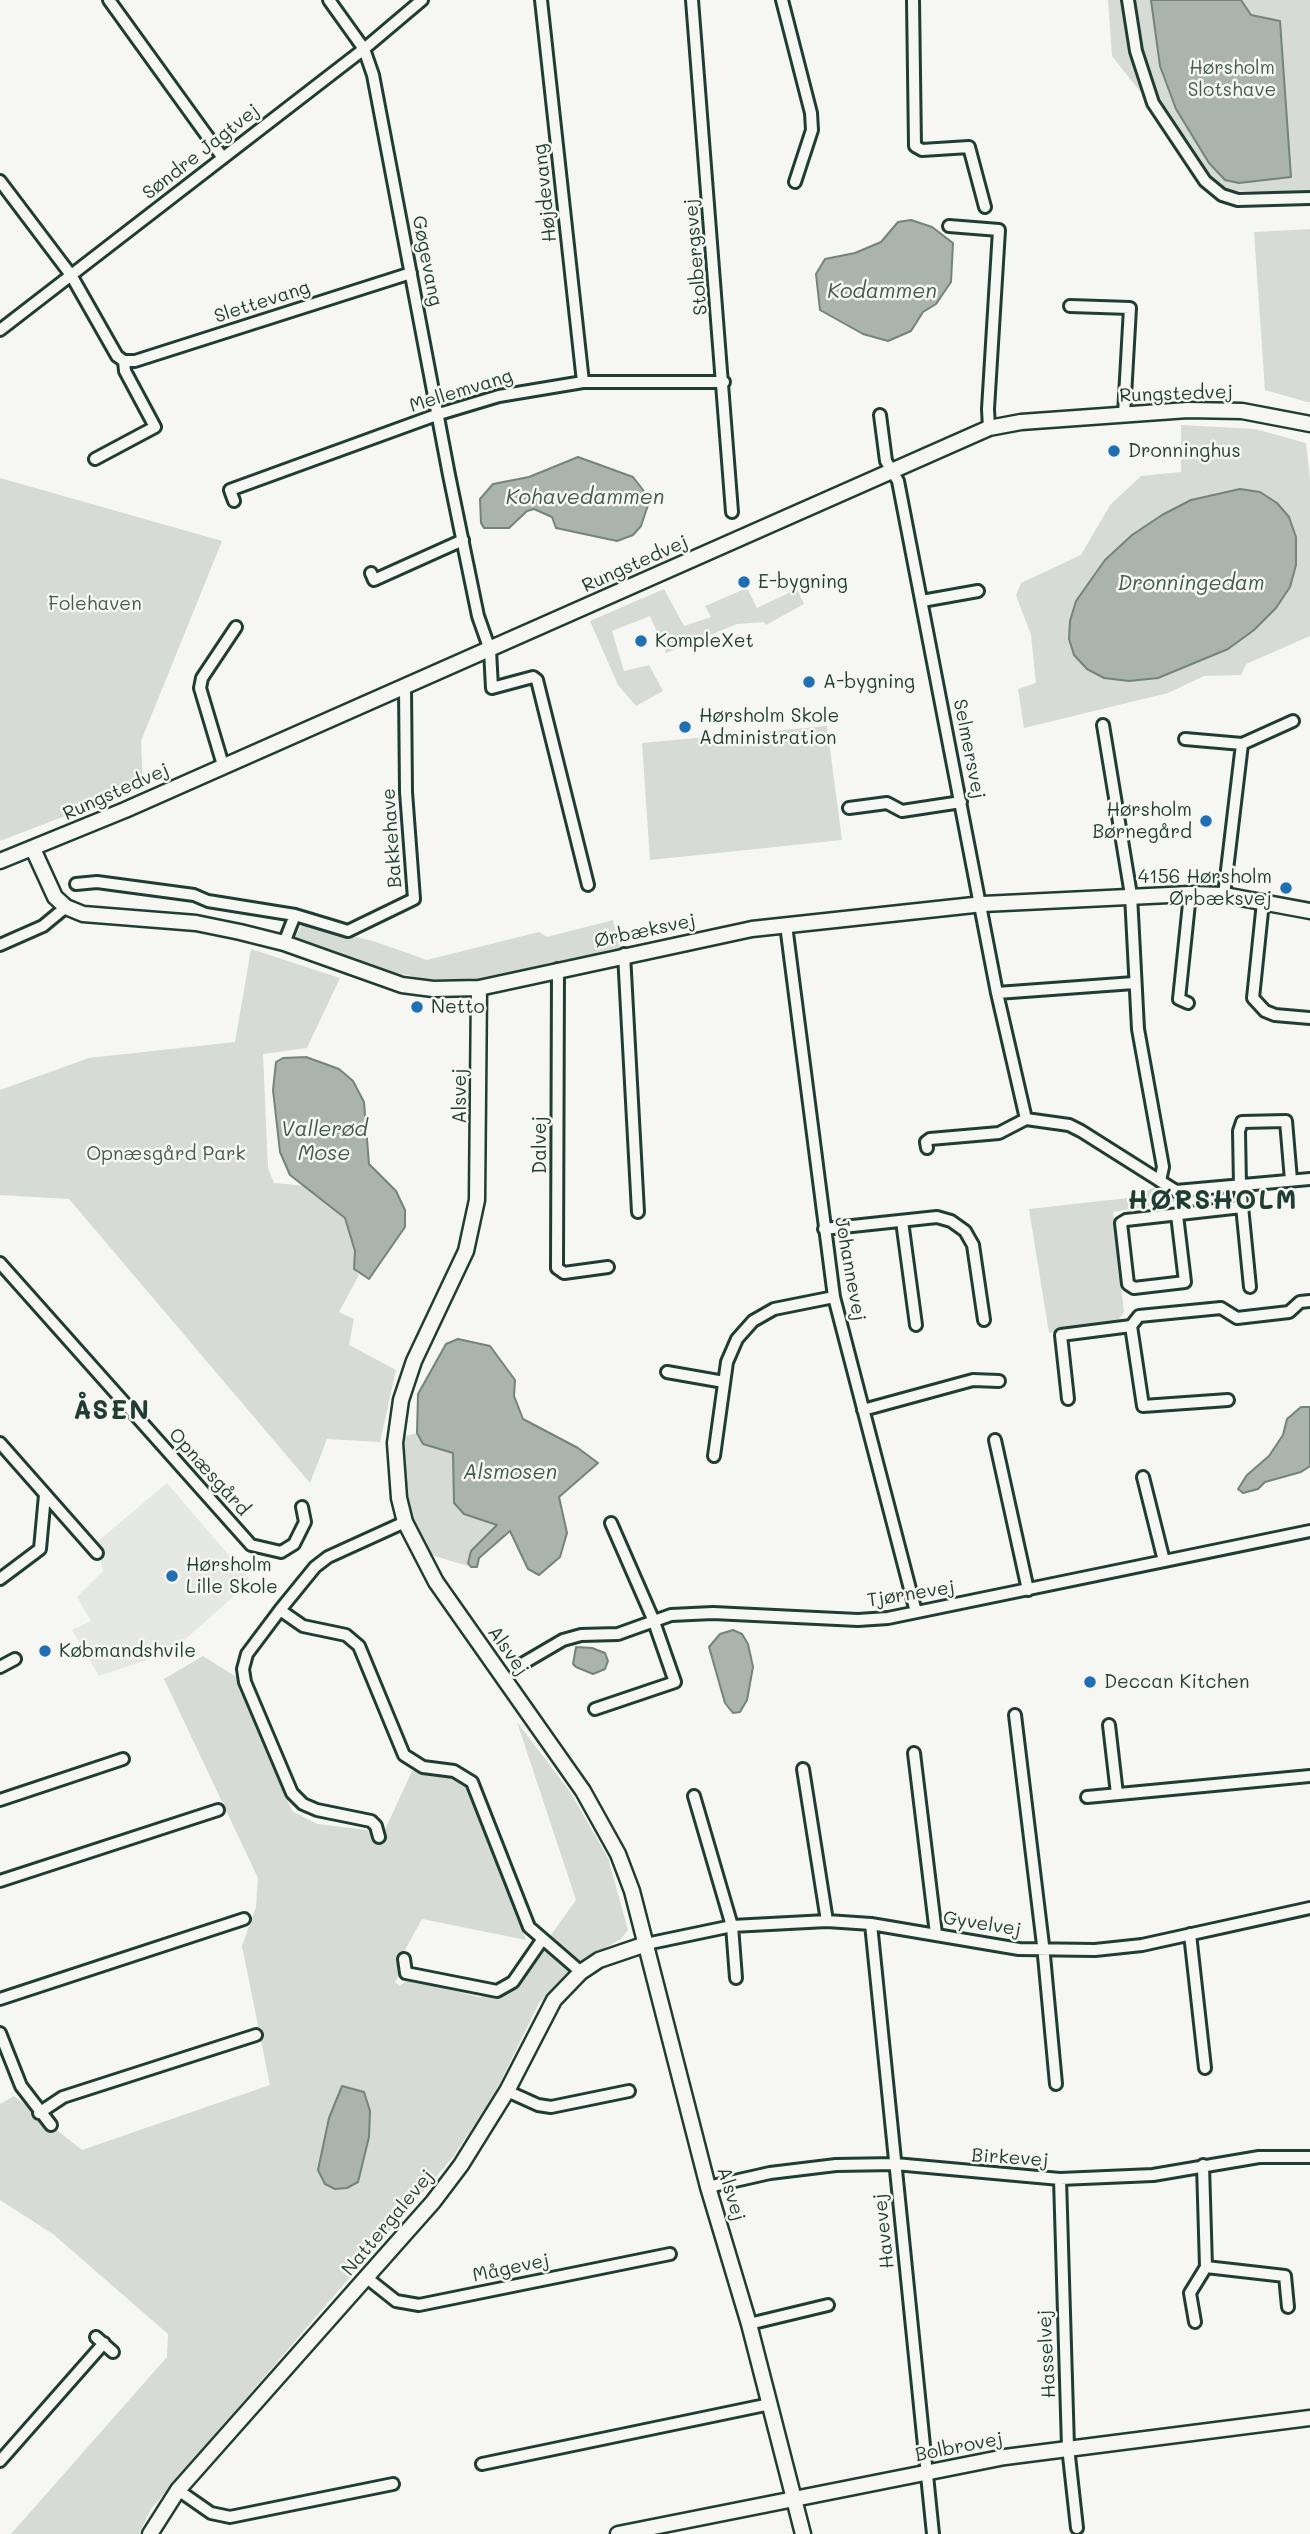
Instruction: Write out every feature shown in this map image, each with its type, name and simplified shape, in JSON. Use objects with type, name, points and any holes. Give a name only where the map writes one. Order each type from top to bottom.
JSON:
[{"type":"street","points":[[109,0],[223,158]]},
{"type":"street","name":"Gøgevang","points":[[329,0],[364,49],[373,75],[478,616],[490,650],[492,688],[533,677],[537,680],[587,885]]},
{"type":"street","name":"Søndre Jagtvej","points":[[0,330],[364,49],[422,0]]},
{"type":"street","name":"Højdevang","points":[[541,0],[583,382]]},
{"type":"street","name":"Stolbergsvej","points":[[692,0],[724,382],[732,512]]},
{"type":"street","points":[[782,0],[811,113],[811,130],[795,182]]},
{"type":"street","points":[[913,0],[915,146],[922,150],[969,147],[985,207]]},
{"type":"street","points":[[1128,0],[1136,51],[1153,103],[1205,181],[1222,195],[1238,200],[1310,198]]},
{"type":"street","points":[[0,181],[71,275],[117,356],[124,361],[124,371],[155,427],[95,459]]},
{"type":"street","points":[[949,226],[999,230],[989,428]]},
{"type":"street","name":"Slettevang","points":[[124,361],[135,361],[411,273]]},
{"type":"street","points":[[1070,306],[1130,308],[1124,414]]},
{"type":"street","name":"Mellemvang","points":[[234,501],[230,491],[439,414],[499,396],[583,382],[724,382]]},
{"type":"street","name":"Rungstedvej","points":[[0,861],[490,650],[989,428],[1021,422],[1124,414],[1233,411],[1310,424]]},
{"type":"street","name":"Selmersvej","points":[[880,415],[886,461],[898,481],[983,904],[997,993],[1026,1119]]},
{"type":"street","points":[[371,573],[374,580],[463,540]]},
{"type":"street","points":[[922,601],[978,591]]},
{"type":"street","points":[[223,765],[200,688],[202,678],[236,627]]},
{"type":"street","name":"Bakkehave","points":[[76,884],[97,882],[194,895],[208,901],[295,915],[348,931],[414,899],[406,792],[405,687]]},
{"type":"street","points":[[1185,739],[1241,744],[1293,720]]},
{"type":"street","points":[[1103,724],[1131,895],[1134,983],[1142,1064],[1163,1167],[1160,1181]]},
{"type":"street","points":[[1224,895],[1241,744]]},
{"type":"street","points":[[849,808],[887,803],[901,811],[961,802]]},
{"type":"street","points":[[0,945],[43,926],[66,907],[47,883],[33,849]]},
{"type":"street","points":[[1188,1003],[1178,999],[1190,894]]},
{"type":"street","name":"Ørbæksvej","points":[[66,907],[83,914],[196,923],[284,943],[402,985],[455,990],[479,988],[624,954],[786,925],[983,904],[1190,894],[1224,895],[1310,911]]},
{"type":"street","points":[[1263,902],[1253,998],[1265,1011],[1275,1015],[1310,1018]]},
{"type":"street","points":[[284,943],[295,915]]},
{"type":"street","name":"Johannevej","points":[[786,925],[834,1297],[916,1612]]},
{"type":"street","points":[[624,954],[638,1212]]},
{"type":"street","name":"Dalvej","points":[[558,969],[556,1268],[564,1273],[608,1267]]},
{"type":"street","points":[[997,993],[1134,983]]},
{"type":"street","name":"Alsvej","points":[[479,988],[477,1200],[466,1251],[414,1361],[401,1400],[394,1465],[405,1522],[436,1582],[600,1818],[632,1891],[708,2187],[770,2404],[803,2534]]},
{"type":"street","points":[[928,1148],[926,1142],[930,1139],[999,1133],[1026,1119],[1069,1125],[1176,1191],[1310,1179]]},
{"type":"street","points":[[1250,1287],[1240,1186],[1239,1131],[1242,1122],[1286,1121],[1291,1180]]},
{"type":"street","points":[[1177,1214],[1185,1282],[1134,1288],[1128,1284],[1121,1223],[1126,1220],[1177,1214],[1242,1207]]},
{"type":"street","points":[[824,1228],[937,1217],[965,1231],[973,1245],[984,1320]]},
{"type":"street","points":[[902,1220],[916,1325]]},
{"type":"street","name":"Opnæsgård","points":[[0,1263],[251,1545],[281,1552],[294,1544],[305,1522],[302,1507]]},
{"type":"street","points":[[713,1456],[731,1350],[753,1321],[775,1309],[834,1297]]},
{"type":"street","points":[[1068,1399],[1061,1335],[1131,1326],[1139,1316],[1221,1308],[1237,1318],[1289,1312],[1300,1302],[1310,1301]]},
{"type":"street","points":[[1131,1326],[1143,1406],[1228,1400]]},
{"type":"street","points":[[667,1372],[724,1382]]},
{"type":"street","points":[[863,1410],[973,1380],[999,1381]]},
{"type":"street","points":[[995,1440],[1028,1590]]},
{"type":"street","points":[[0,1443],[97,1553]]},
{"type":"street","points":[[1143,1477],[1164,1561]]},
{"type":"street","points":[[0,1580],[40,1549],[45,1495]]},
{"type":"street","points":[[379,1837],[376,1826],[371,1821],[317,1810],[303,1804],[292,1793],[245,1682],[243,1669],[247,1654],[315,1567],[328,1557],[405,1522]]},
{"type":"street","points":[[595,1709],[675,1682],[653,1619],[611,1523]]},
{"type":"street","name":"Tjørnevej","points":[[522,1664],[563,1640],[618,1634],[653,1619],[713,1613],[858,1620],[916,1612],[1028,1590],[1310,1531]]},
{"type":"street","points":[[280,1610],[303,1626],[339,1632],[355,1642],[404,1755],[423,1767],[461,1774],[476,1787],[529,1927],[581,1972]]},
{"type":"street","points":[[0,1667],[15,1660]]},
{"type":"street","points":[[1015,1715],[1056,2084]]},
{"type":"street","points":[[1109,1725],[1117,1794]]},
{"type":"street","points":[[914,1753],[936,1934]]},
{"type":"street","points":[[0,1800],[123,1759]]},
{"type":"street","points":[[803,1769],[827,1921]]},
{"type":"street","points":[[1087,1797],[1310,1776]]},
{"type":"street","points":[[694,1796],[732,1926],[736,1978]]},
{"type":"street","points":[[0,1881],[218,1810]]},
{"type":"street","name":"Gyvelvej","points":[[646,1944],[732,1926],[827,1921],[871,1924],[991,1946],[1043,1950],[1113,1949],[1310,1908]]},
{"type":"street","points":[[0,1998],[244,1919]]},
{"type":"street","name":"Havevej","points":[[871,1924],[933,2534]]},
{"type":"street","points":[[1191,1934],[1205,2068]]},
{"type":"street","points":[[406,1973],[497,1991],[513,1982],[542,1940]]},
{"type":"street","name":"Nattergalevej","points":[[150,2534],[178,2490],[367,2278],[460,2165],[507,2091],[542,2017],[554,2000],[581,1972],[615,1953],[646,1944]]},
{"type":"street","points":[[398,1984],[406,1973],[404,1959]]},
{"type":"street","points":[[0,2033],[21,2086],[39,2113],[51,2124]]},
{"type":"street","points":[[39,2113],[63,2097],[256,2035]]},
{"type":"street","points":[[507,2091],[538,2105],[551,2107],[629,2091]]},
{"type":"street","name":"Birkevej","points":[[708,2187],[770,2173],[836,2165],[895,2164],[1060,2179],[1153,2175],[1259,2157],[1310,2157]]},
{"type":"street","points":[[1195,2322],[1190,2293],[1206,2267],[1203,2165]]},
{"type":"street","name":"Hasselvej","points":[[1060,2179],[1069,2447],[1077,2528]]},
{"type":"street","name":"Mågevej","points":[[367,2278],[396,2301],[419,2305],[670,2254]]},
{"type":"street","points":[[1206,2267],[1284,2276],[1288,2307]]},
{"type":"street","points":[[748,2324],[828,2305]]},
{"type":"street","points":[[0,2461],[100,2340],[113,2351]]},
{"type":"street","points":[[482,2464],[770,2404]]},
{"type":"street","name":"Bolbrovej","points":[[618,2534],[1069,2447],[1310,2418]]},
{"type":"street","points":[[178,2490],[211,2513],[230,2517],[393,2484]]},
{"type":"shaded area","name":"Hørsholm Lille Skole","points":[[167,1483],[251,1581],[171,1652],[99,1676],[72,1630],[91,1621],[77,1597],[103,1571],[97,1542]]},
{"type":"green space","name":"Hørsholm Slotshave","points":[[1108,0],[1310,0],[1310,193],[1218,190],[1112,56]]},
{"type":"green space","points":[[1310,229],[1310,402],[1307,402],[1265,390],[1254,232]]},
{"type":"green space","points":[[1181,425],[1255,429],[1306,443],[1310,479],[1310,636],[1246,664],[1241,675],[1204,676],[1168,693],[1024,728],[1018,689],[1036,683],[1031,635],[1016,595],[1021,583],[1081,555],[1110,505],[1141,476],[1181,472]]},
{"type":"green space","name":"Folehaven","points":[[0,478],[222,541],[141,741],[143,786],[0,841]]},
{"type":"green space","points":[[747,588],[757,608],[797,589],[804,604],[766,625],[764,622],[737,624],[666,653],[650,616],[612,631],[624,671],[649,665],[663,691],[636,706],[618,685],[590,621],[664,589],[684,626],[711,617],[705,606]]},
{"type":"green space","points":[[827,726],[842,840],[650,860],[642,743]]},
{"type":"green space","points":[[613,920],[620,949],[483,980],[439,982],[379,969],[294,939],[303,923],[376,942],[427,960],[539,932],[547,937]]},
{"type":"green space","name":"Opnæsgård Park","points":[[251,949],[340,978],[307,1048],[263,1054],[268,1168],[274,1183],[306,1186],[345,1218],[355,1251],[354,1269],[359,1275],[339,1312],[354,1319],[349,1345],[396,1370],[380,1442],[327,1439],[310,1483],[69,1199],[0,1195],[0,1090],[89,1058],[235,1042]]},
{"type":"green space","points":[[1157,1185],[1179,1201],[1113,1212],[1124,1312],[1116,1323],[1049,1333],[1029,1209],[1137,1197]]},
{"type":"green space","points":[[417,1433],[423,1444],[453,1453],[464,1514],[498,1525],[471,1551],[471,1567],[425,1553],[412,1524],[403,1464],[405,1436]]},
{"type":"green space","points":[[203,1656],[238,1678],[292,1811],[317,1824],[384,1832],[412,1771],[452,1776],[470,1787],[526,1940],[422,1919],[400,1959],[400,1973],[395,1982],[400,1986],[408,1979],[479,1997],[503,1993],[516,1984],[576,1900],[517,1722],[571,1793],[608,1858],[628,1930],[621,1939],[581,1961],[539,2003],[494,2095],[453,2157],[151,2509],[139,2534],[11,2534],[167,2357],[168,2334],[53,2234],[0,2200],[0,2104],[14,2096],[82,2150],[270,2085],[242,1946],[256,1907],[258,1878],[164,1679]]},
{"type":"water","name":"Hørsholm Slotshave","points":[[1151,0],[1241,0],[1251,15],[1280,21],[1291,177],[1239,183],[1225,180],[1209,163],[1176,109],[1160,66]]},
{"type":"water","name":"Kodammen","points":[[911,220],[932,227],[953,243],[951,282],[936,304],[923,312],[911,331],[888,341],[863,334],[820,310],[816,274],[825,259],[855,253],[881,242],[898,222]]},
{"type":"water","name":"Kohavedammen","points":[[578,457],[633,477],[650,499],[641,526],[633,535],[617,541],[556,528],[552,517],[534,509],[527,511],[509,528],[484,528],[481,523],[480,499],[493,484],[529,477]]},
{"type":"water","name":"Dronningedam","points":[[1240,489],[1260,492],[1277,503],[1289,517],[1296,537],[1296,565],[1290,587],[1276,608],[1254,630],[1228,649],[1158,678],[1129,681],[1104,678],[1087,669],[1074,655],[1069,639],[1070,621],[1076,601],[1105,560],[1132,535],[1162,515],[1191,500]]},
{"type":"water","name":"Vallerød Mose","points":[[306,1057],[339,1069],[353,1081],[364,1102],[369,1164],[396,1191],[405,1210],[405,1227],[369,1279],[354,1269],[355,1251],[345,1218],[290,1175],[280,1152],[273,1090],[276,1062],[283,1058]]},
{"type":"water","name":"Alsmosen","points":[[458,1339],[490,1346],[515,1380],[514,1396],[523,1419],[578,1448],[598,1463],[559,1497],[567,1533],[560,1557],[539,1575],[528,1569],[510,1531],[479,1558],[477,1567],[471,1567],[468,1563],[471,1551],[497,1525],[464,1514],[454,1503],[453,1453],[423,1444],[417,1433],[418,1394],[446,1344]]},
{"type":"water","points":[[1301,1407],[1310,1407],[1310,1466],[1301,1472],[1265,1482],[1258,1489],[1243,1493],[1238,1489],[1247,1475],[1269,1456],[1283,1435],[1287,1419]]},
{"type":"water","points":[[733,1630],[742,1634],[748,1644],[753,1667],[747,1700],[740,1712],[733,1713],[725,1703],[709,1647],[720,1634]]},
{"type":"water","points":[[576,1647],[592,1648],[605,1653],[608,1661],[605,1669],[593,1674],[576,1667],[573,1664]]},
{"type":"water","points":[[342,2086],[364,2092],[370,2111],[369,2137],[358,2182],[347,2188],[335,2189],[325,2184],[318,2170],[329,2118]]},
{"type":"place","name":"Dronninghus","points":[[1114,451]]},
{"type":"place","name":"E-bygning","points":[[744,582]]},
{"type":"place","name":"KompleXet","points":[[641,641]]},
{"type":"place","name":"A-bygning","points":[[809,682]]},
{"type":"place","name":"Hørsholm Skole Administration","points":[[685,727]]},
{"type":"place","name":"Hørsholm Børnegård","points":[[1206,821]]},
{"type":"place","name":"4156 Hørsholm Ørbæksvej","points":[[1286,888]]},
{"type":"place","name":"Netto","points":[[417,1007]]},
{"type":"place","name":"Hørsholm Lille Skole","points":[[172,1576]]},
{"type":"place","name":"Købmandshvile","points":[[45,1651]]},
{"type":"place","name":"Deccan Kitchen","points":[[1090,1682]]},
{"type":"district","name":"HØRSHOLM","points":[[1213,1201]]},
{"type":"district","name":"ÅSEN","points":[[112,1411]]}]
